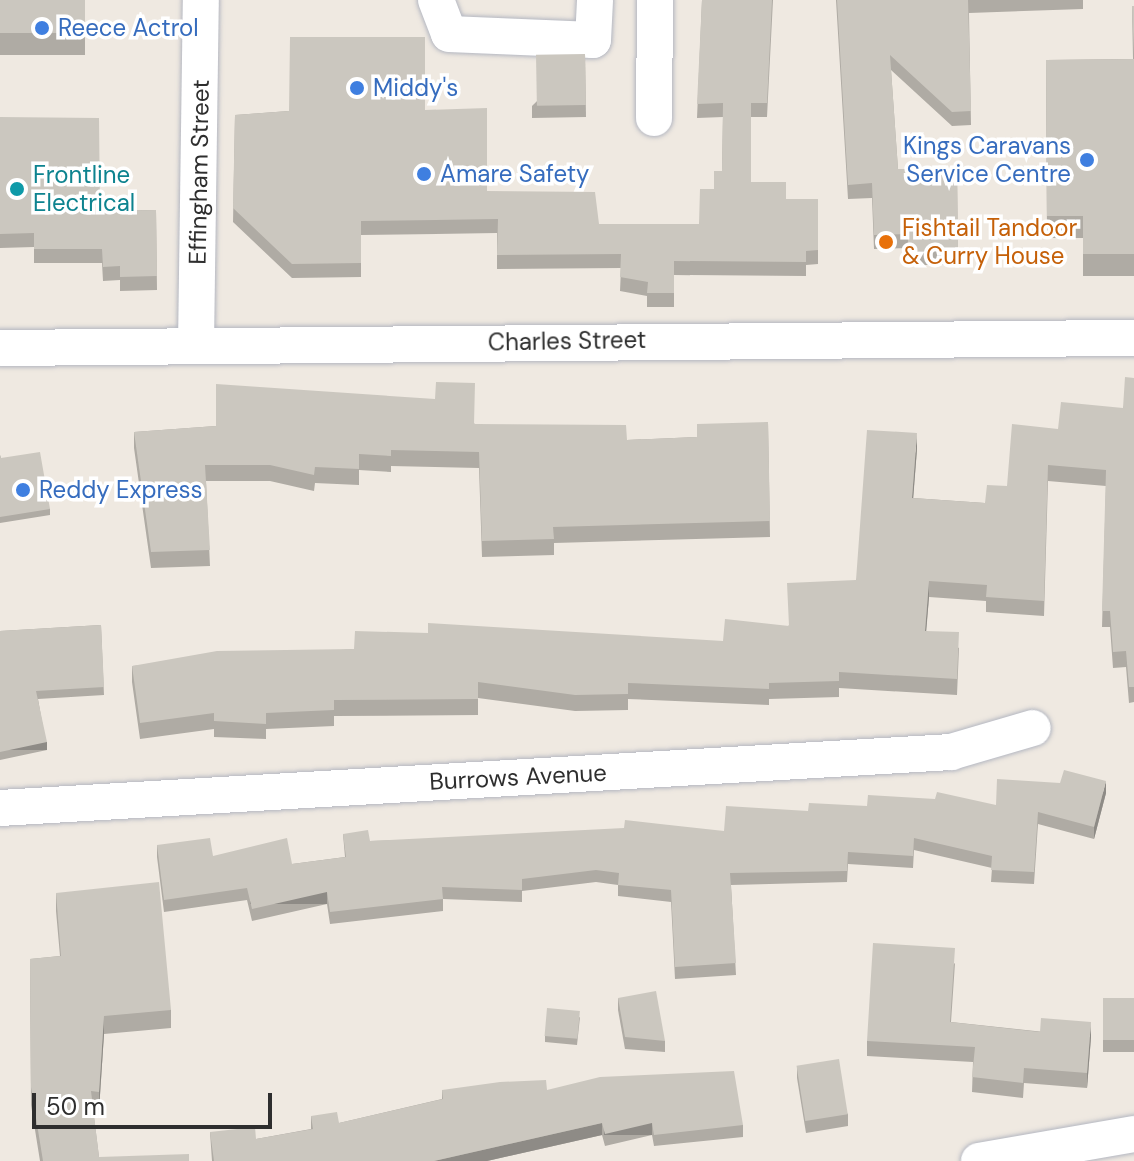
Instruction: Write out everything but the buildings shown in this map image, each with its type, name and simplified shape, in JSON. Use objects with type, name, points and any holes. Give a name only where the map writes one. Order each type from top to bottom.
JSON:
[{"type":"street","name":"Effingham Street","points":[[196,345],[201,0]]},
{"type":"street","points":[[436,0],[449,34],[593,40],[595,0]]},
{"type":"street","points":[[457,0],[465,36]]},
{"type":"street","points":[[654,118],[655,0]]},
{"type":"street","name":"Charles Street","points":[[0,348],[1134,338]]},
{"type":"street","name":"Burrows Avenue","points":[[0,808],[951,752],[1033,728]]},
{"type":"street","points":[[979,1161],[1068,1154],[1134,1134]]},
{"type":"place","name":"Reece Actrol","points":[[42,28]]},
{"type":"place","name":"Middy's","points":[[357,88]]},
{"type":"place","name":"Kings Caravans Service Centre","points":[[1087,160]]},
{"type":"place","name":"Amare Safety","points":[[424,174]]},
{"type":"place","name":"Frontline Electrical","points":[[17,189]]},
{"type":"place","name":"Fishtail Tandoor & Curry House","points":[[886,242]]},
{"type":"place","name":"Reddy Express","points":[[23,490]]}]
